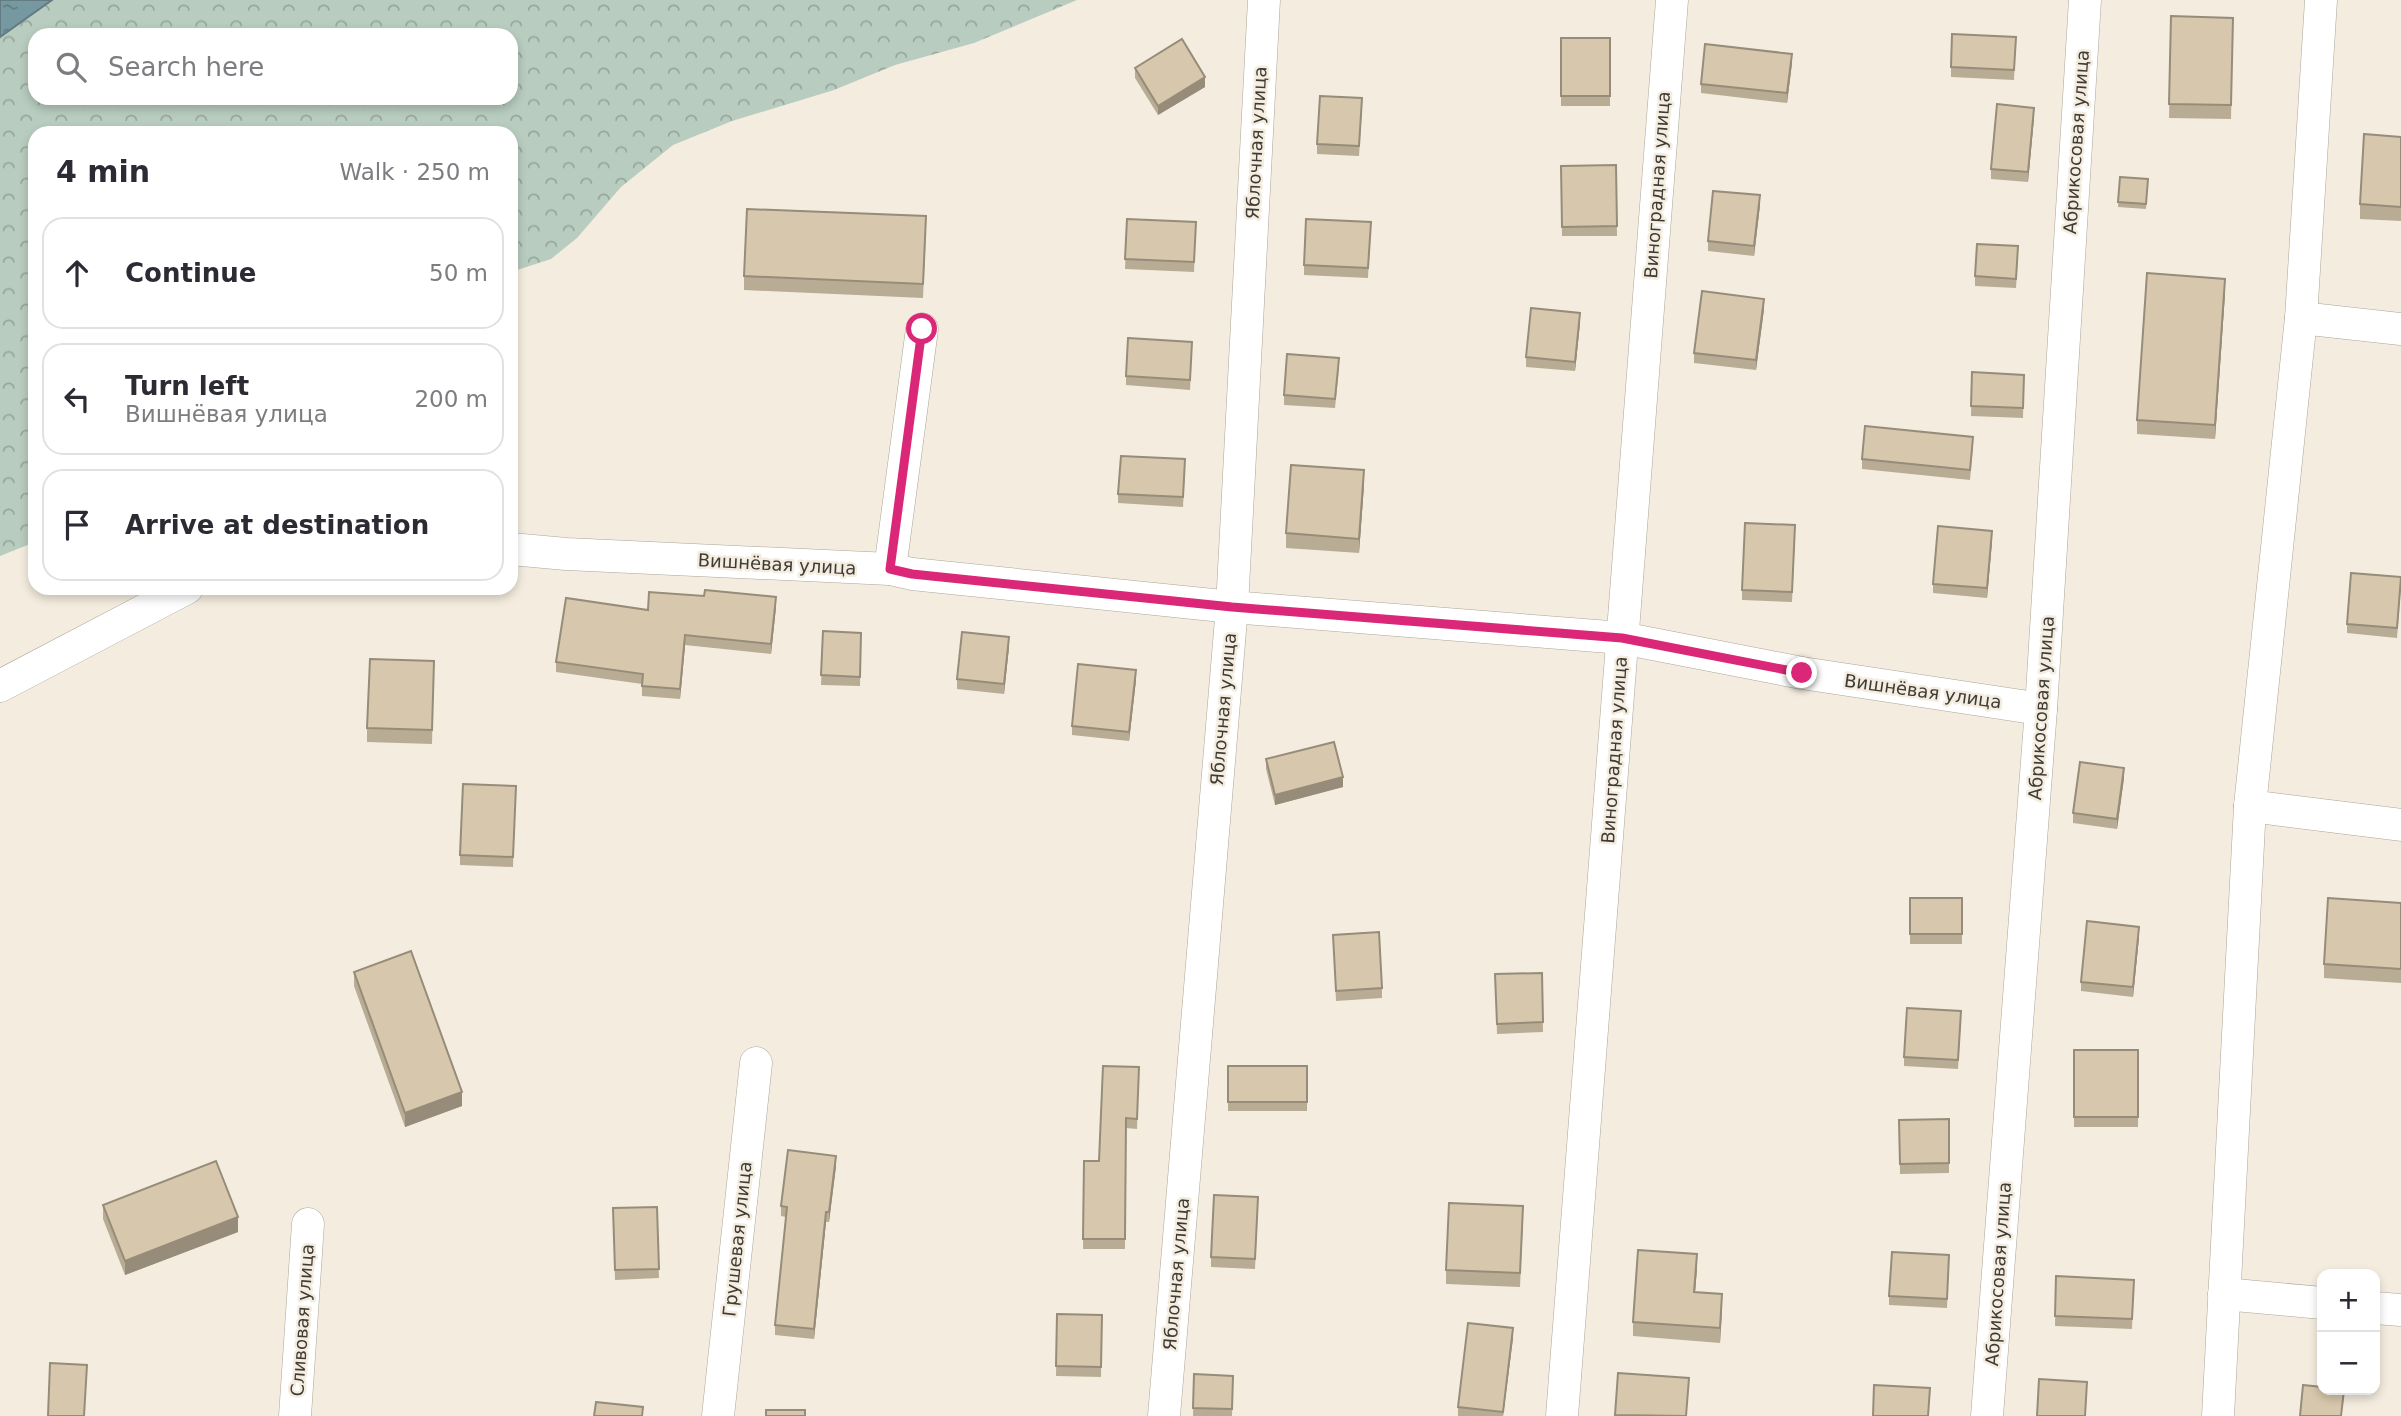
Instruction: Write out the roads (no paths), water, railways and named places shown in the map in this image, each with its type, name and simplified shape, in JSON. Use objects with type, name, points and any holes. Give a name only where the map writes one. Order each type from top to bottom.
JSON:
[{"type":"street","name":"Яблочная улица","points":[[1164,1416],[1232,607],[1264,0]]},
{"type":"street","name":"Виноградная улица","points":[[1562,1416],[1672,0]]},
{"type":"street","name":"Абрикосовая улица","points":[[1987,1416],[2041,709],[2085,0]]},
{"type":"street","points":[[2218,1416],[2250,806],[2301,318],[2321,0]]},
{"type":"street","points":[[2301,318],[2401,329]]},
{"type":"street","points":[[890,569],[922,329]]},
{"type":"street","name":"Вишнёвая улица","points":[[518,550],[890,569],[912,574],[1232,607],[1622,638],[1802,673],[2041,709]]},
{"type":"street","points":[[0,686],[174,595]]},
{"type":"street","points":[[2250,806],[2401,825]]},
{"type":"street","name":"Грушевая улица","points":[[718,1416],[756,1063]]},
{"type":"street","name":"Сливовая улица","points":[[295,1416],[308,1224]]},
{"type":"street","points":[[2224,1294],[2317,1303]]},
{"type":"street","points":[[2380,1308],[2401,1310]]},
{"type":"water","points":[[0,0],[52,0],[0,37]]}]
